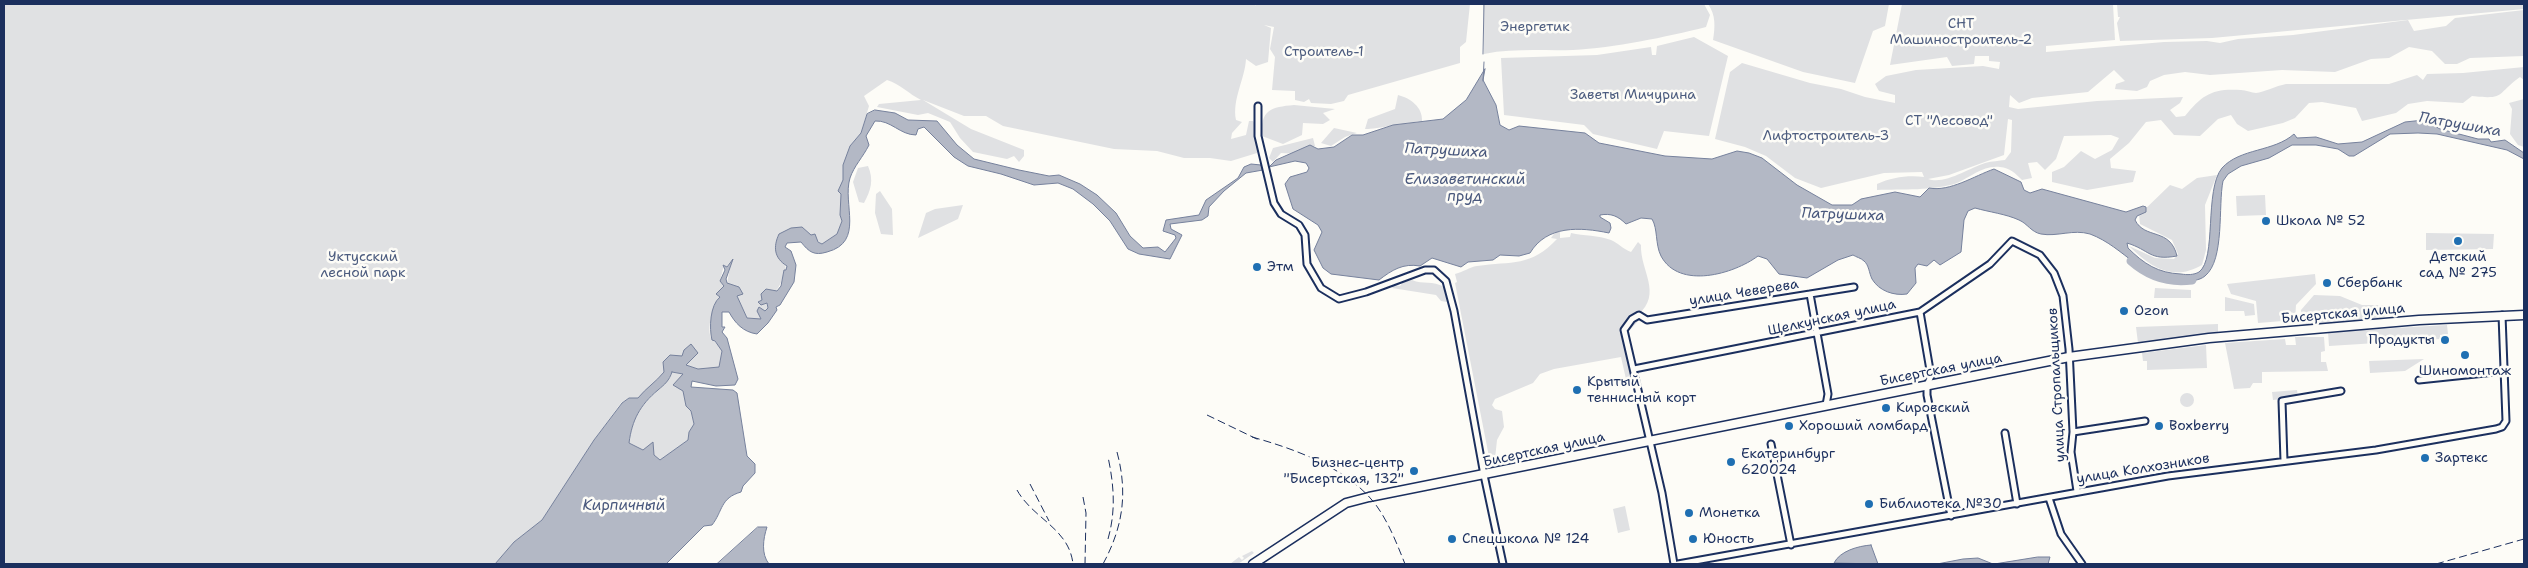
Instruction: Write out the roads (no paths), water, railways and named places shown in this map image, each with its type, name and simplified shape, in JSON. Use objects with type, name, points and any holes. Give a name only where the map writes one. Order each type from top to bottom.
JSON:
[{"type":"main road","name":"Бисертская улица","points":[[1253,564],[1346,503],[1369,497],[2069,357],[2209,338],[2502,315],[2524,315]]},
{"type":"street","points":[[1258,106],[1258,136],[1274,203],[1281,214],[1299,225],[1305,235],[1307,264],[1321,288],[1339,299],[1366,292],[1424,270],[1434,270],[1446,281],[1454,311],[1484,475],[1504,564]]},
{"type":"street","name":"Щелкунская улица","points":[[1634,368],[1920,312],[1990,264],[2012,241]]},
{"type":"street","name":"улица Стропальщиков","points":[[2012,241],[2040,256],[2054,274],[2063,296],[2069,357],[2073,432],[2071,452],[2077,492]]},
{"type":"street","name":"улица Чеверева","points":[[1634,368],[1624,330],[1632,319],[1639,315],[1647,320],[1854,287]]},
{"type":"street","points":[[1810,294],[1828,394],[1826,406]]},
{"type":"street","points":[[1920,312],[1931,376],[1927,385],[1951,516]]},
{"type":"street","name":"улица Колхозников","points":[[1678,564],[2077,492],[2216,469],[2376,450],[2502,426],[2506,421],[2502,315]]},
{"type":"street","points":[[1634,368],[1674,564]]},
{"type":"street","points":[[2419,380],[2504,371]]},
{"type":"street","points":[[2284,460],[2282,401],[2342,391]]},
{"type":"street","points":[[2073,432],[2145,421]]},
{"type":"street","points":[[2005,433],[2017,504]]},
{"type":"street","points":[[1771,444],[1791,545]]},
{"type":"street","points":[[2049,498],[2061,534],[2082,564]]},
{"type":"water","name":"Елизаветинский пруд","points":[[1485,69],[1483,80],[1496,105],[1500,125],[1509,130],[1519,126],[1585,133],[1599,143],[1665,156],[1712,159],[1737,151],[1749,153],[1762,158],[1797,185],[1832,205],[1852,205],[1861,199],[1895,192],[1920,197],[1929,188],[1937,189],[1954,186],[1994,169],[2021,182],[2024,190],[2030,193],[2042,189],[2126,212],[2143,206],[2146,207],[2146,212],[2137,216],[2135,220],[2139,226],[2169,241],[2174,247],[2177,256],[2155,256],[2127,243],[2128,248],[2140,259],[2158,270],[2186,275],[2199,272],[2204,265],[2208,253],[2213,192],[2222,168],[2238,157],[2277,144],[2294,134],[2297,138],[2316,137],[2338,144],[2362,142],[2405,122],[2424,120],[2440,129],[2478,139],[2489,139],[2491,142],[2505,140],[2524,153],[2524,159],[2507,150],[2437,134],[2390,134],[2354,156],[2349,156],[2338,149],[2316,145],[2292,145],[2269,158],[2241,166],[2228,174],[2223,181],[2220,232],[2216,258],[2205,276],[2191,281],[2169,280],[2157,276],[2145,270],[2114,247],[2090,234],[2077,232],[2053,235],[2041,234],[2014,218],[1975,208],[1968,211],[1964,220],[1961,252],[1940,265],[1934,260],[1927,266],[1918,264],[1915,268],[1916,283],[1907,294],[1897,294],[1883,290],[1872,279],[1866,263],[1853,255],[1838,260],[1807,278],[1779,274],[1767,259],[1758,256],[1748,263],[1722,273],[1693,276],[1680,273],[1669,266],[1661,256],[1652,219],[1641,218],[1626,224],[1617,217],[1608,214],[1600,215],[1600,217],[1610,223],[1609,233],[1576,229],[1565,230],[1545,237],[1530,253],[1519,256],[1500,255],[1493,260],[1468,262],[1461,267],[1432,258],[1420,266],[1414,265],[1398,268],[1379,280],[1331,274],[1323,268],[1314,250],[1322,232],[1318,225],[1293,209],[1285,184],[1290,177],[1307,172],[1309,168],[1306,163],[1295,161],[1269,167],[1276,160],[1310,145],[1318,149],[1334,147],[1352,135],[1363,135],[1393,125],[1443,119],[1466,100]]},
{"type":"water","name":"Кирпичный","points":[[875,110],[895,113],[908,120],[937,121],[957,145],[974,159],[1049,176],[1059,175],[1080,184],[1097,195],[1116,213],[1130,236],[1143,248],[1158,247],[1165,252],[1176,238],[1175,235],[1163,231],[1166,220],[1199,215],[1206,200],[1238,178],[1244,167],[1251,164],[1261,165],[1263,170],[1246,173],[1224,191],[1209,207],[1208,216],[1202,220],[1170,224],[1171,229],[1182,235],[1170,259],[1139,254],[1128,249],[1110,221],[1093,204],[1073,189],[1058,183],[1034,185],[968,166],[954,157],[924,127],[918,129],[916,135],[905,133],[881,121],[875,121],[866,136],[869,145],[850,178],[848,199],[850,221],[846,240],[839,247],[819,254],[809,251],[801,242],[787,243],[785,247],[791,251],[796,265],[794,282],[780,305],[776,307],[777,310],[768,323],[757,334],[752,333],[740,326],[729,312],[722,312],[722,327],[725,327],[722,332],[727,338],[738,379],[735,385],[716,386],[692,381],[691,387],[733,390],[737,393],[747,456],[755,464],[755,473],[743,486],[741,492],[725,501],[712,525],[704,526],[666,564],[495,564],[514,542],[542,520],[594,440],[622,403],[629,398],[638,398],[658,379],[664,372],[663,362],[670,355],[682,356],[684,350],[691,344],[698,353],[686,365],[698,369],[719,367],[722,351],[715,341],[712,340],[711,323],[714,305],[720,297],[716,294],[724,286],[720,281],[725,270],[723,265],[727,267],[733,259],[726,279],[727,283],[739,287],[743,294],[737,296],[747,318],[761,319],[757,311],[759,307],[765,311],[768,308],[767,303],[761,305],[758,302],[762,300],[761,294],[766,289],[777,291],[781,286],[784,270],[786,270],[787,266],[777,256],[775,248],[779,234],[791,228],[802,227],[811,235],[815,234],[818,242],[822,244],[837,234],[842,221],[840,215],[841,194],[838,191],[843,180],[843,165],[850,146],[861,133],[867,114]],"holes":[[[672,372],[683,374],[673,385],[683,391],[686,406],[691,411],[694,424],[689,432],[688,440],[660,460],[654,455],[653,442],[643,450],[629,443],[632,427],[642,407],[670,378]]]},
{"type":"water","points":[[758,527],[767,527],[764,536],[764,546],[766,560],[769,564],[717,564]]},
{"type":"water","points":[[1871,545],[1878,564],[1834,563],[1840,555],[1850,550]]},
{"type":"water","points":[[2038,557],[2050,557],[2048,564],[1993,564]]},
{"type":"water","points":[[1978,558],[1993,564],[1937,564]]},
{"type":"waterway","points":[[1483,54],[1484,4]]},
{"type":"waterway","points":[[1483,81],[1484,62]]},
{"type":"waterway","name":"Патрушиха","points":[[2131,261],[2138,267],[2160,278],[2175,281],[2192,280]]},
{"type":"railway","points":[[1207,415],[1259,440]]},
{"type":"railway","points":[[1252,437],[1303,454],[1336,470],[1351,480],[1381,512],[1405,564]]},
{"type":"railway","points":[[1103,564],[1115,537],[1122,509],[1122,482],[1117,452]]},
{"type":"railway","points":[[1108,457],[1113,498],[1111,529],[1108,539]]},
{"type":"railway","points":[[1030,484],[1049,521]]},
{"type":"railway","points":[[1017,490],[1032,509],[1058,532],[1065,541],[1073,564]]},
{"type":"railway","points":[[1083,497],[1086,513],[1085,564]]},
{"type":"railway","points":[[2436,564],[2524,539]]},
{"type":"place","name":"Школа № 52","points":[[2266,221]]},
{"type":"place","name":"Детский сад № 275","points":[[2458,241]]},
{"type":"place","name":"Этм","points":[[1257,267]]},
{"type":"place","name":"Сбербанк","points":[[2327,283]]},
{"type":"place","name":"Ozon","points":[[2124,311]]},
{"type":"place","name":"Продукты","points":[[2445,340]]},
{"type":"place","name":"Шиномонтаж","points":[[2465,355]]},
{"type":"place","name":"Крытый теннисный корт","points":[[1577,390]]},
{"type":"place","name":"Кировский","points":[[1886,408]]},
{"type":"place","name":"Хороший ломбард","points":[[1789,426]]},
{"type":"place","name":"Boxberry","points":[[2159,426]]},
{"type":"place","name":"Зартекс","points":[[2425,458]]},
{"type":"place","name":"Екатеринбург 620024","points":[[1731,462]]},
{"type":"place","name":"Бизнес-центр \"Бисертская, 132\"","points":[[1414,471]]},
{"type":"place","name":"Библиотека №30","points":[[1869,504]]},
{"type":"place","name":"Монетка","points":[[1689,513]]},
{"type":"place","name":"Спецшкола № 124","points":[[1452,539]]},
{"type":"place","name":"Юность","points":[[1693,539]]},
{"type":"park label","name":"Энергетик","points":[[1535,27]]},
{"type":"park label","name":"СНТ Машиностроитель-2","points":[[1961,32]]},
{"type":"park label","name":"Строитель-1","points":[[1324,52]]},
{"type":"park label","name":"Заветы Мичурина","points":[[1633,95]]},
{"type":"park label","name":"СТ \"Лесовод\"","points":[[1949,121]]},
{"type":"park label","name":"Лифтостроитель-3","points":[[1826,136]]},
{"type":"park label","name":"Уктусский лесной парк","points":[[363,266]]}]
